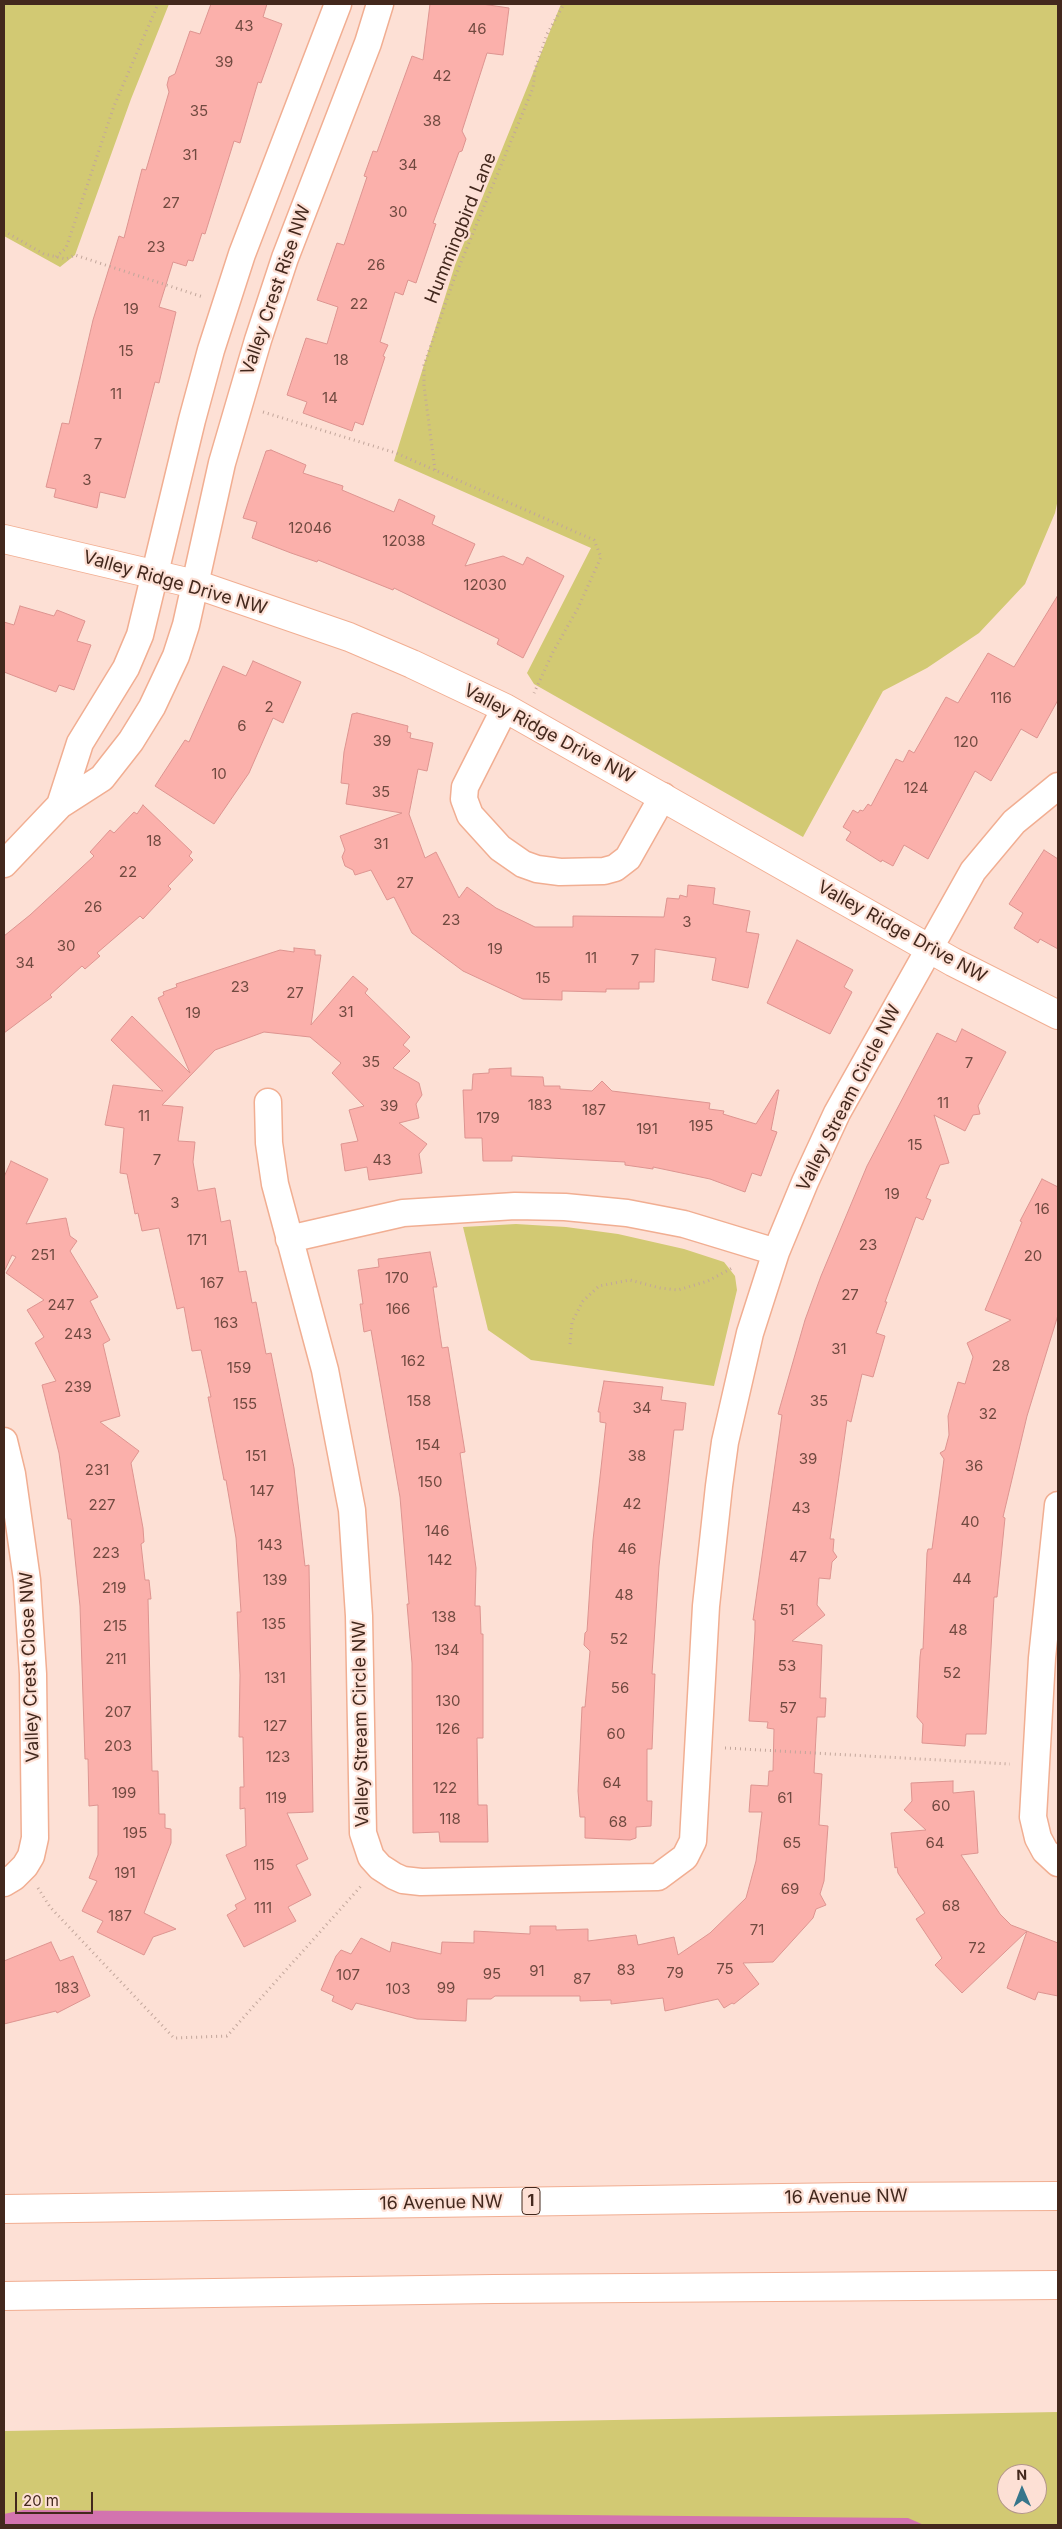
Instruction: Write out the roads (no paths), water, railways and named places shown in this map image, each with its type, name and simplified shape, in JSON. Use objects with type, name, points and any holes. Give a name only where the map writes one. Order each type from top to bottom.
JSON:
[{"type":"main road","name":"Valley Ridge Drive NW","points":[[4,539],[155,573],[195,584],[349,637],[412,664],[514,713],[990,982],[1058,1015]]},
{"type":"main road","name":"16 Avenue NW","points":[[4,2209],[833,2197],[1058,2196]]},
{"type":"main road","points":[[4,2296],[494,2289],[1058,2285]]},
{"type":"street","points":[[60,805],[80,743],[126,668],[140,635],[192,420],[242,254],[338,4]]},
{"type":"street","name":"Valley Crest Rise NW","points":[[195,584],[238,405],[285,258],[368,43],[380,4]]},
{"type":"street","points":[[4,864],[60,805],[102,778],[132,741],[152,707],[176,656],[195,584]]},
{"type":"street","points":[[514,713],[465,787],[464,799],[470,815],[500,848],[523,864],[537,869],[560,872],[604,871],[614,868],[628,858],[663,796]]},
{"type":"street","name":"Valley Stream Circle NW","points":[[268,1102],[269,1144],[275,1184],[325,1370],[352,1510],[359,1616],[363,1833],[371,1857],[380,1867],[403,1880],[421,1882],[658,1876],[686,1857],[693,1841],[706,1606],[721,1468],[750,1333],[776,1252],[818,1152],[928,947],[973,871],[1014,822],[1058,786]]},
{"type":"street","points":[[289,1239],[403,1213],[514,1206],[557,1207],[626,1213],[684,1224],[776,1252]]},
{"type":"street","name":"Valley Crest Close NW","points":[[4,1441],[12,1474],[28,1580],[33,1674],[35,1838],[31,1856],[25,1866],[14,1878],[4,1884]]},
{"type":"street","points":[[1058,1505],[1042,1658],[1033,1817],[1038,1838],[1045,1851],[1058,1863]]}]
